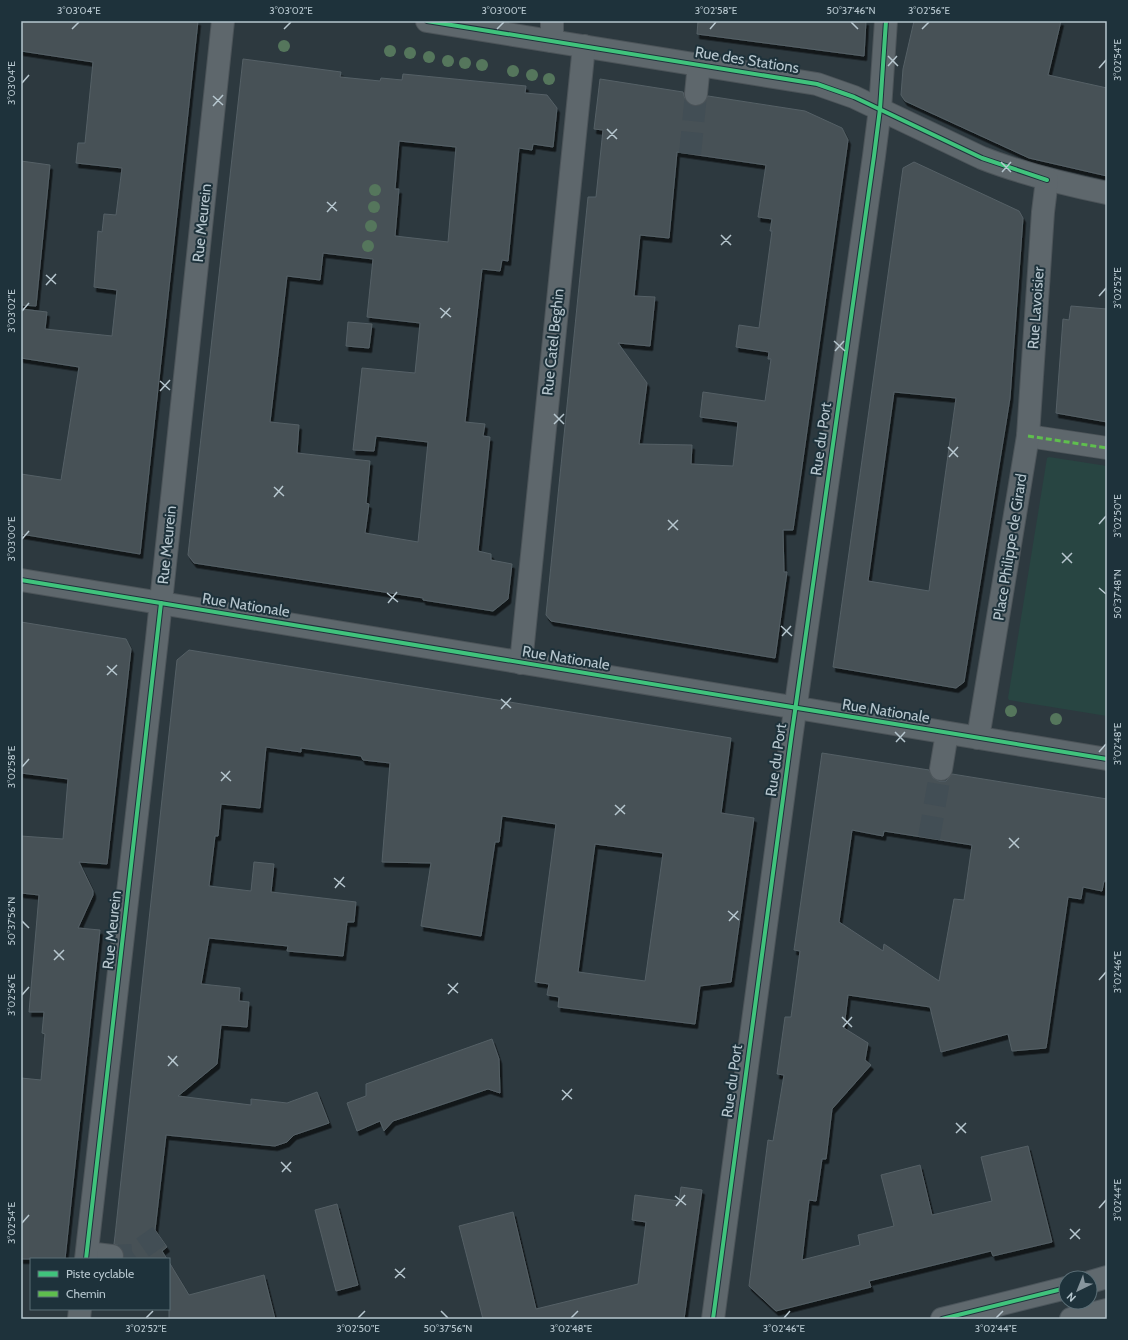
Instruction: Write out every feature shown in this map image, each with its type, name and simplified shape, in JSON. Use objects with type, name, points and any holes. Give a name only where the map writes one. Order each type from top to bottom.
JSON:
[{"type":"main road","points":[[942,1319],[1058,1290]]},
{"type":"main road","points":[[1071,1319],[1107,1310]]},
{"type":"street","name":"Rue Meurein","points":[[87,1256],[161,603],[223,21]]},
{"type":"street","name":"Rue des Stations","points":[[428,21],[552,31],[584,46],[812,83],[832,88],[880,109],[982,158],[1047,180],[1107,193]]},
{"type":"street","name":"Rue du Port","points":[[713,1319],[795,708],[880,109],[886,21]]},
{"type":"street","name":"Rue Catel Beghin","points":[[521,663],[584,46]]},
{"type":"street","points":[[696,94],[699,64]]},
{"type":"street","name":"Rue Lavoisier","points":[[1028,436],[1043,212],[1047,180]]},
{"type":"street","points":[[1028,436],[1107,448]]},
{"type":"street","name":"Place Philippe de Girard","points":[[978,738],[1028,436]]},
{"type":"street","name":"Rue Nationale","points":[[21,580],[1107,759]]},
{"type":"street","points":[[941,769],[947,733]]},
{"type":"street","points":[[87,1256],[112,1256]]},
{"type":"green space","points":[[1049,457],[1107,466],[1107,716],[1009,700],[1008,698],[1047,458]]},
{"type":"building","points":[[21,21],[198,21],[140,554],[21,534],[21,474],[61,480],[79,367],[21,358],[21,309],[47,312],[45,329],[112,336],[117,290],[94,287],[98,231],[102,232],[104,214],[116,215],[122,168],[76,163],[78,143],[85,143],[93,62],[21,51]]},
{"type":"building","points":[[698,21],[866,21],[864,56],[697,34]]},
{"type":"building","points":[[914,21],[1061,21],[1048,75],[1107,88],[1107,176],[1029,158],[905,101],[901,95],[903,69]]},
{"type":"building","points":[[243,59],[341,72],[340,77],[380,81],[381,78],[402,80],[403,74],[526,86],[525,93],[547,95],[557,108],[553,147],[533,144],[532,150],[519,148],[508,261],[502,260],[500,271],[482,269],[465,422],[485,424],[483,436],[490,437],[478,551],[491,554],[491,560],[512,564],[508,599],[493,611],[423,600],[423,598],[194,563],[188,555]],"holes":[[[399,141],[456,147],[448,242],[395,236],[399,189],[395,189]],[[323,253],[373,259],[367,317],[420,323],[415,373],[362,368],[353,450],[374,451],[376,436],[428,442],[418,542],[365,533],[369,504],[366,503],[370,461],[297,453],[299,425],[270,422],[287,276],[320,280]]]},
{"type":"building","points":[[600,79],[683,92],[688,104],[694,106],[701,105],[708,96],[805,111],[842,128],[848,140],[793,530],[783,530],[784,572],[787,572],[775,658],[551,621],[546,615],[588,197],[596,197],[603,130],[594,129]],"holes":[[[677,152],[766,165],[758,217],[772,219],[770,231],[772,231],[759,328],[739,325],[736,347],[769,352],[768,359],[771,359],[765,401],[703,392],[700,417],[738,422],[733,466],[691,464],[692,445],[639,444],[647,383],[618,343],[650,346],[655,297],[634,296],[640,235],[669,238]]]},
{"type":"building","points":[[21,161],[50,165],[36,306],[21,305]]},
{"type":"building","points":[[914,162],[1019,211],[1023,218],[1010,398],[964,682],[956,688],[833,667],[903,168]],"holes":[[[894,392],[956,398],[929,591],[868,581]]]},
{"type":"building","points":[[1071,306],[1107,309],[1107,422],[1056,413],[1063,319],[1069,320]]},
{"type":"building","points":[[348,322],[372,324],[369,348],[346,346]]},
{"type":"building","points":[[21,622],[126,639],[131,649],[107,864],[79,862],[93,891],[93,895],[78,928],[100,930],[65,1258],[21,1259],[21,1078],[41,1080],[45,1034],[42,1033],[44,1012],[29,1012],[39,895],[21,893],[21,836],[63,839],[68,779],[21,773]]},
{"type":"building","points":[[189,650],[731,738],[721,813],[754,818],[731,982],[700,986],[695,1024],[558,1007],[559,997],[547,995],[549,984],[535,982],[556,824],[502,816],[499,842],[495,842],[481,936],[421,926],[431,863],[382,862],[390,763],[363,760],[361,756],[301,748],[301,752],[266,747],[260,808],[221,804],[218,836],[215,836],[209,886],[251,891],[254,862],[274,864],[271,892],[356,902],[354,922],[347,922],[343,956],[287,951],[288,946],[209,938],[201,984],[240,988],[239,1001],[249,1002],[247,1027],[221,1025],[217,1064],[178,1096],[251,1105],[251,1099],[287,1103],[317,1092],[329,1123],[294,1135],[287,1142],[275,1146],[166,1135],[155,1230],[167,1247],[162,1251],[166,1258],[124,1258],[123,1251],[120,1246],[114,1244],[177,660]],"holes":[[[595,844],[663,853],[645,981],[578,972]]]},
{"type":"building","points":[[822,753],[929,770],[933,778],[939,781],[946,781],[952,774],[1107,799],[1107,881],[1104,881],[1102,891],[1083,887],[1081,899],[1068,897],[1046,1048],[1012,1051],[1008,1034],[941,1052],[930,1007],[848,995],[844,1028],[868,1043],[865,1060],[871,1065],[832,1109],[826,1159],[822,1159],[816,1201],[809,1200],[802,1260],[860,1245],[858,1235],[894,1226],[881,1175],[920,1165],[932,1215],[992,1201],[981,1157],[1028,1146],[1052,1242],[993,1256],[991,1251],[869,1281],[871,1287],[776,1311],[749,1286],[768,1140],[773,1141],[784,1075],[777,1074],[785,1017],[791,1017],[800,951],[794,950]],"holes":[[[852,830],[883,836],[884,831],[972,845],[964,900],[954,899],[939,981],[884,944],[883,951],[839,922]]]},
{"type":"building","points":[[492,1039],[499,1059],[500,1093],[488,1089],[393,1121],[384,1131],[380,1121],[357,1131],[347,1103],[366,1096],[366,1084]]},
{"type":"building","points":[[681,1187],[702,1190],[684,1319],[483,1319],[459,1226],[513,1212],[536,1309],[638,1284],[646,1222],[632,1220],[635,1195],[679,1201]]},
{"type":"building","points":[[337,1204],[358,1285],[336,1291],[315,1210]]},
{"type":"building","points":[[170,1264],[189,1295],[264,1275],[275,1319],[169,1319]]},
{"type":"tunnel","points":[[690,154],[696,94]]},
{"type":"tunnel","points":[[929,838],[941,769]]},
{"type":"tunnel","points":[[112,1256],[132,1255],[159,1236]]},
{"type":"marked path","points":[[1028,436],[1107,448]]},
{"type":"cycle path","points":[[427,21],[817,84],[854,97],[982,158],[1047,180]]},
{"type":"cycle path","points":[[713,1319],[791,739],[874,156],[880,109],[886,21]]},
{"type":"cycle path","points":[[21,580],[1107,759]]},
{"type":"cycle path","points":[[86,1258],[161,603]]},
{"type":"cycle path","points":[[942,1319],[1058,1290]]}]
